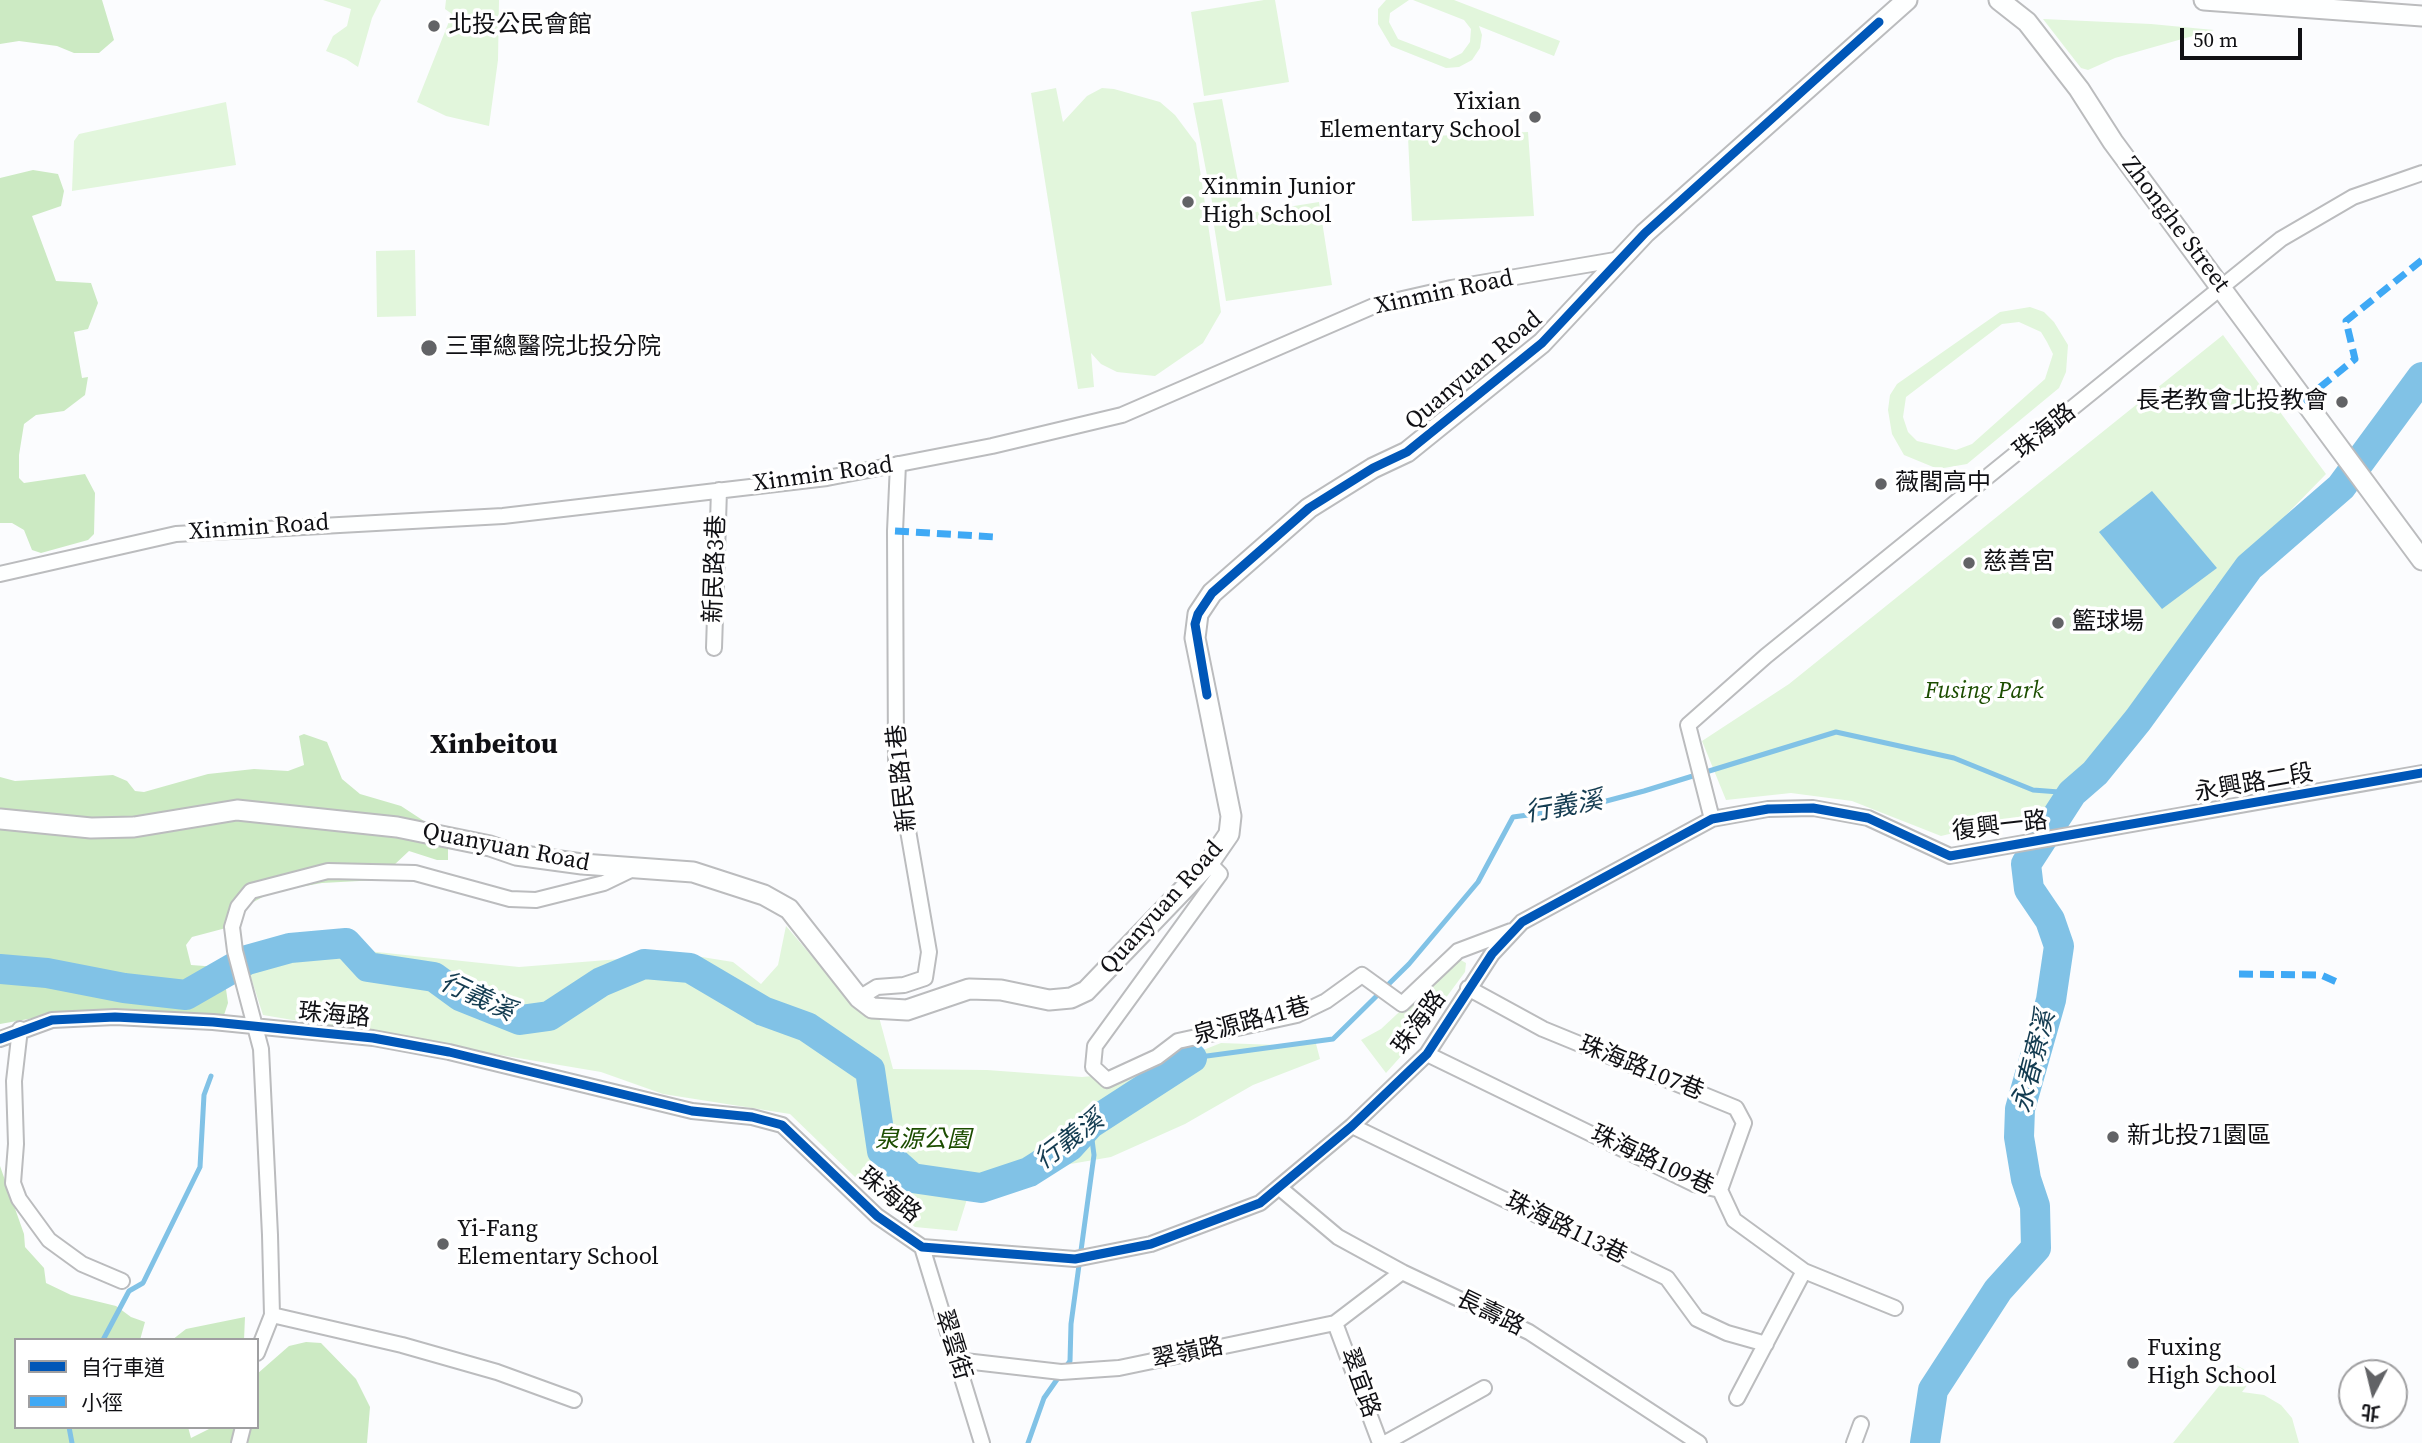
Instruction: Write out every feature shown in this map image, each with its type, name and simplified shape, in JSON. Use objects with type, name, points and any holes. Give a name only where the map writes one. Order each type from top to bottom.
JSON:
[{"type":"street","points":[[1879,22],[1893,0]]},
{"type":"street","name":"Quanyuan Road","points":[[0,819],[91,828],[134,827],[237,810],[397,827],[490,846],[516,855],[582,864],[693,872],[764,895],[789,909],[859,998],[872,1007],[907,1010],[969,989],[1001,990],[1049,1000],[1072,998],[1086,991],[1209,863],[1229,834],[1231,816],[1195,638],[1195,624],[1212,593],[1309,508],[1373,468],[1407,452],[1542,344],[1645,233],[1879,22],[1907,0]]},
{"type":"street","name":"Zhonghe Street","points":[[1999,0],[2035,31],[2422,560]]},
{"type":"street","points":[[2204,0],[2422,16]]},
{"type":"street","name":"珠海路","points":[[0,1039],[20,1029],[52,1020],[115,1017],[213,1022],[373,1038],[449,1052],[692,1111],[752,1117],[782,1125],[877,1216],[922,1247],[1075,1259],[1151,1244],[1261,1203],[1281,1189],[1427,1054],[1468,988],[1513,930],[1558,901],[1712,819],[1688,725],[1766,656],[2281,239],[2315,217],[2387,183],[2422,173]]},
{"type":"street","name":"Xinmin Road","points":[[0,574],[176,534],[503,516],[827,478],[1007,443],[1122,415],[1376,305],[1451,288],[1620,259]]},
{"type":"street","name":"新民路1巷","points":[[859,998],[877,987],[904,985],[925,978],[929,952],[896,761],[895,531],[898,464]]},
{"type":"street","name":"新民路3巷","points":[[714,648],[719,490]]},
{"type":"street","name":"永興路二段","points":[[2092,832],[2422,773]]},
{"type":"street","name":"復興一路","points":[[1712,819],[1769,808],[1813,808],[1868,818],[1950,856],[2092,832]]},
{"type":"street","name":"泉源路41巷","points":[[1209,863],[1220,874],[1095,1046],[1093,1067],[1107,1080],[1157,1057],[1178,1041],[1297,1015],[1326,1001],[1362,975],[1402,1004],[1458,951],[1513,930]]},
{"type":"street","points":[[259,1348],[272,1315],[261,1049],[235,951],[232,927],[238,906],[251,891],[328,870],[415,873],[510,899],[536,900],[604,883],[636,867]]},
{"type":"street","name":"珠海路107巷","points":[[1468,988],[1543,1029],[1736,1108],[1744,1123],[1720,1190]]},
{"type":"street","points":[[20,1029],[14,1082],[16,1144],[13,1183],[19,1199],[49,1240],[82,1264],[122,1281]]},
{"type":"street","name":"珠海路109巷","points":[[1427,1054],[1694,1184],[1720,1190],[1734,1220],[1804,1271],[1895,1308]]},
{"type":"street","name":"珠海路113巷","points":[[1352,1126],[1667,1278],[1697,1319],[1727,1333],[1766,1344]]},
{"type":"street","name":"長壽路","points":[[1281,1189],[1338,1237],[1402,1272],[1529,1332],[1699,1443]]},
{"type":"street","name":"翠雲街","points":[[922,1247],[982,1443]]},
{"type":"street","points":[[1737,1398],[1804,1271]]},
{"type":"street","name":"翠嶺路","points":[[956,1360],[1061,1372],[1119,1368],[1335,1323],[1402,1272]]},
{"type":"street","points":[[272,1315],[402,1345],[497,1373],[574,1400]]},
{"type":"street","name":"翠宜路","points":[[1335,1323],[1383,1443]]},
{"type":"street","points":[[1383,1443],[1484,1388]]},
{"type":"street","points":[[1854,1443],[1861,1424]]},
{"type":"green space","points":[[0,0],[102,0],[114,40],[99,53],[74,53],[57,46],[19,41],[0,44]]},
{"type":"green space","points":[[323,0],[381,0],[372,18],[358,67],[326,51],[333,36],[347,26],[351,9]]},
{"type":"green space","points":[[446,0],[499,0],[498,60],[489,126],[446,116],[417,102],[452,14],[445,9]]},
{"type":"green space","points":[[1275,0],[1289,82],[1204,96],[1191,12]]},
{"type":"green space","points":[[1386,0],[1409,0],[1390,13],[1389,22],[1398,39],[1450,59],[1462,53],[1470,42],[1471,29],[1464,20],[1413,0],[1454,0],[1560,41],[1554,56],[1479,26],[1482,35],[1480,48],[1472,60],[1459,67],[1446,68],[1391,46],[1378,24],[1378,9]]},
{"type":"green space","points":[[2043,19],[2214,30],[2115,58],[2088,70],[2081,68]]},
{"type":"green space","points":[[1056,88],[1063,122],[1087,96],[1102,88],[1114,89],[1160,102],[1175,115],[1196,143],[1221,312],[1203,343],[1155,376],[1117,372],[1101,364],[1091,353],[1094,387],[1078,389],[1031,93]]},
{"type":"green space","points":[[1222,99],[1244,212],[1215,217],[1193,103]]},
{"type":"green space","points":[[226,102],[236,165],[72,191],[74,141],[79,134]]},
{"type":"green space","points":[[1528,132],[1534,216],[1412,221],[1408,137]]},
{"type":"green space","points":[[33,170],[58,174],[64,191],[61,206],[32,216],[56,281],[91,283],[98,303],[88,329],[74,332],[82,378],[88,377],[85,395],[64,411],[36,415],[24,424],[19,455],[19,478],[24,483],[85,474],[95,493],[94,534],[88,540],[41,553],[32,550],[24,530],[12,523],[0,523],[0,178]]},
{"type":"green space","points":[[1319,202],[1332,285],[1226,301],[1213,219]]},
{"type":"green space","points":[[415,250],[416,316],[377,317],[376,251]]},
{"type":"green space","points":[[2030,307],[2044,312],[2054,322],[2068,345],[2066,372],[2059,388],[1967,464],[1938,469],[1904,455],[1892,434],[1888,410],[1890,395],[1897,384],[2000,312]],"holes":[[[2019,322],[2041,332],[2053,354],[2045,379],[1972,444],[1956,450],[1917,441],[1908,432],[1903,417],[1906,397],[2002,324]]]},
{"type":"green space","name":"Fusing Park","points":[[2223,335],[2326,474],[2215,588],[2064,806],[1941,836],[1852,801],[1791,793],[1726,800],[1702,741],[1789,684]]},
{"type":"green space","points":[[304,734],[327,742],[342,779],[360,794],[401,806],[427,823],[448,844],[448,860],[437,860],[409,851],[378,880],[322,883],[272,892],[233,913],[226,928],[192,937],[186,945],[191,965],[218,967],[225,982],[228,1003],[224,1015],[217,1018],[51,1015],[0,1024],[0,777],[15,781],[113,775],[127,781],[135,791],[144,792],[208,774],[254,769],[288,771],[304,765],[299,736]]},
{"type":"green space","name":"泉源公園","points":[[786,926],[858,1010],[879,1017],[893,1069],[987,1070],[1082,1077],[1150,1071],[1221,1043],[1278,1045],[1315,1040],[1320,1059],[1253,1085],[1185,1124],[1111,1157],[1018,1173],[967,1199],[957,1231],[915,1227],[855,1177],[790,1114],[663,1094],[601,1072],[263,1015],[243,953],[329,937],[358,950],[519,967],[683,954],[733,962],[761,984],[778,965]]},
{"type":"green space","points":[[1457,958],[1466,963],[1465,972],[1411,1045],[1386,1073],[1361,1040],[1381,1029]]},
{"type":"green space","points":[[0,1166],[24,1234],[25,1247],[44,1268],[46,1283],[71,1295],[116,1306],[131,1317],[145,1322],[141,1338],[14,1338],[14,1429],[189,1429],[191,1438],[209,1429],[259,1429],[259,1372],[289,1346],[306,1342],[321,1343],[356,1379],[370,1407],[367,1443],[0,1443]]},
{"type":"green space","points":[[245,1317],[244,1338],[175,1338],[186,1329]]},
{"type":"green space","points":[[2236,1365],[2255,1375],[2242,1392],[2264,1395],[2281,1405],[2292,1418],[2299,1443],[2173,1443]]},
{"type":"water","points":[[2152,491],[2217,568],[2162,609],[2099,532]]},
{"type":"waterway","name":"永春寮溪","points":[[1925,1443],[1933,1390],[1998,1290],[2036,1248],[2035,1206],[2026,1179],[2019,1137],[2020,1109],[2051,1000],[2059,946],[2050,920],[2029,889],[2026,864],[2072,793],[2095,773],[2138,720],[2249,567],[2341,487],[2422,377]]},
{"type":"waterway","name":"行義溪","points":[[1192,1058],[1333,1039],[1409,964],[1478,882],[1513,817],[1580,808],[1836,732],[1954,758],[2033,790],[2072,793]]},
{"type":"waterway","name":"行義溪","points":[[0,969],[47,973],[124,988],[186,995],[247,960],[290,948],[346,943],[368,967],[434,977],[460,996],[520,1020],[549,1016],[601,982],[644,964],[690,968],[763,1011],[807,1027],[870,1070],[882,1151],[912,1178],[981,1188],[1029,1172],[1070,1146],[1090,1124],[1192,1058]]},
{"type":"waterway","points":[[247,960],[248,971]]},
{"type":"waterway","points":[[104,1338],[129,1291],[143,1283],[200,1167],[204,1095],[211,1076]]},
{"type":"waterway","points":[[1028,1443],[1044,1398],[1070,1361],[1071,1324],[1094,1155],[1090,1124]]},
{"type":"waterway","points":[[69,1429],[72,1443]]},
{"type":"marked path","points":[[2303,401],[2355,359],[2346,321],[2422,260]]},
{"type":"marked path","points":[[895,531],[995,537]]},
{"type":"marked path","points":[[2239,974],[2321,975],[2339,983]]},
{"type":"cycle path","points":[[1207,695],[1195,624],[1198,614],[1212,593],[1309,508],[1373,468],[1407,452],[1542,343],[1645,233],[1879,22]]},
{"type":"cycle path","points":[[0,1039],[52,1020],[115,1017],[213,1022],[373,1038],[449,1052],[692,1111],[752,1117],[782,1125],[877,1216],[922,1247],[1075,1259],[1151,1244],[1260,1203],[1352,1126],[1427,1054],[1492,954],[1522,922],[1712,819],[1768,809],[1813,808],[1868,818],[1950,856],[2422,773]]},
{"type":"place","name":"北投公民會館","points":[[434,26]]},
{"type":"place","name":"Yixian Elementary School","points":[[1535,117]]},
{"type":"place","name":"Xinmin Junior High School","points":[[1188,202]]},
{"type":"place","name":"三軍總醫院北投分院","points":[[429,348]]},
{"type":"place","name":"長老教會北投教會","points":[[2342,402]]},
{"type":"place","name":"薇閣高中","points":[[1881,484]]},
{"type":"place","name":"慈善宮","points":[[1969,563]]},
{"type":"place","name":"籃球場","points":[[2058,623]]},
{"type":"place","name":"新北投71園區","points":[[2113,1137]]},
{"type":"place","name":"Yi-Fang Elementary School","points":[[443,1244]]},
{"type":"place","name":"Fuxing High School","points":[[2133,1363]]},
{"type":"district","name":"Xinbeitou","points":[[494,746]]}]
